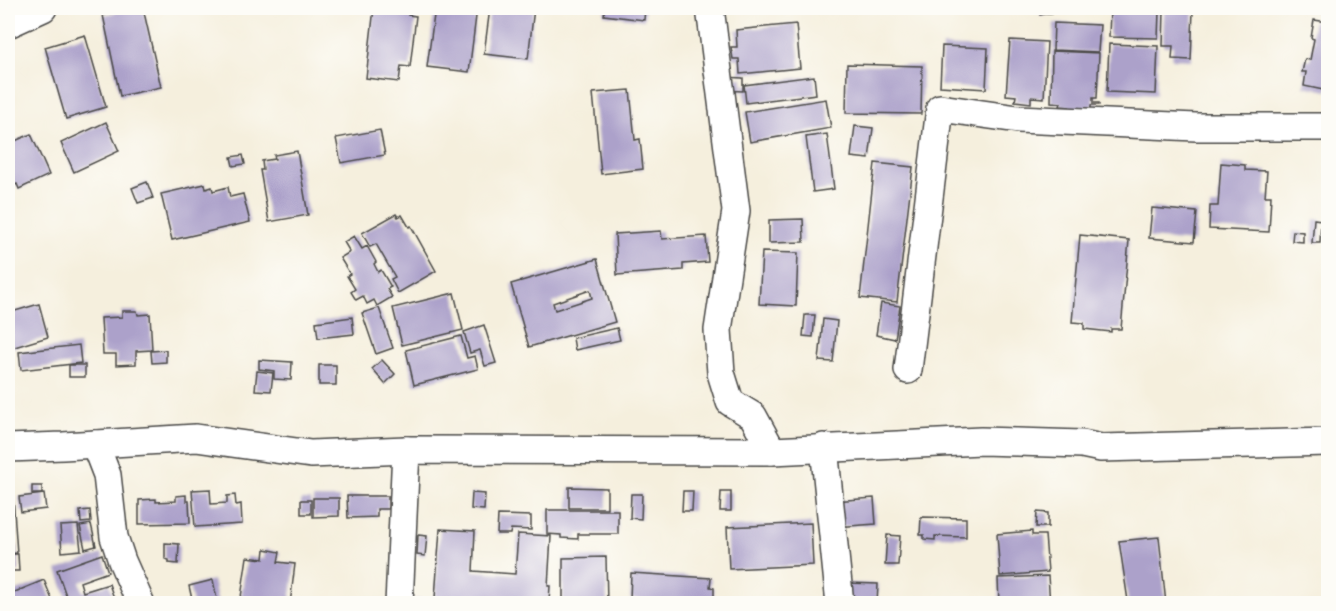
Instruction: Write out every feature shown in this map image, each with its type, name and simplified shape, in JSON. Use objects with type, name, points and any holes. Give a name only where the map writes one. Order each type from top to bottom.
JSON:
[{"type":"street","points":[[8,24],[43,8]]},
{"type":"street","points":[[710,8],[736,211],[718,330],[721,373],[730,402],[753,416],[772,451]]},
{"type":"street","points":[[908,370],[940,108],[1042,120],[1196,127],[1329,128]]},
{"type":"street","points":[[8,426],[39,447]]},
{"type":"street","points":[[8,448],[196,438],[311,454],[406,450],[772,451],[981,441],[1082,444],[1101,448],[1329,442]]},
{"type":"street","points":[[95,444],[107,475],[114,537],[141,603]]},
{"type":"street","points":[[824,447],[840,603]]},
{"type":"street","points":[[399,603],[406,450]]},
{"type":"building","points":[[143,8],[161,87],[120,96],[103,15]]},
{"type":"building","points":[[374,8],[409,8],[408,15],[416,16],[410,67],[401,66],[399,82],[366,78]]},
{"type":"building","points":[[435,8],[477,8],[469,72],[427,67]]},
{"type":"building","points":[[490,8],[534,8],[528,59],[484,54]]},
{"type":"building","points":[[605,8],[645,8],[644,20],[604,15]]},
{"type":"building","points":[[1039,8],[1074,8],[1074,9],[1040,15]]},
{"type":"building","points":[[1315,8],[1328,8],[1328,13],[1315,12]]},
{"type":"building","points":[[1110,10],[1159,11],[1158,38],[1109,37]]},
{"type":"building","points":[[1164,10],[1193,11],[1191,60],[1172,59],[1173,46],[1163,46]]},
{"type":"building","points":[[1314,20],[1328,22],[1328,91],[1304,86],[1306,72],[1302,72],[1305,59],[1310,60],[1314,39],[1311,38]]},
{"type":"building","points":[[1054,23],[1100,25],[1098,52],[1053,50]]},
{"type":"building","points":[[796,24],[800,68],[740,74],[739,59],[733,59],[731,47],[737,47],[736,30]]},
{"type":"building","points":[[85,35],[106,107],[66,119],[45,47]]},
{"type":"building","points":[[1010,40],[1047,42],[1044,98],[1031,97],[1031,103],[1015,101],[1016,96],[1006,95]]},
{"type":"building","points":[[1109,44],[1158,46],[1156,94],[1107,92]]},
{"type":"building","points":[[942,46],[988,48],[986,89],[940,86]]},
{"type":"building","points":[[1052,51],[1099,53],[1097,98],[1093,98],[1093,103],[1099,103],[1099,105],[1091,105],[1091,110],[1068,110],[1069,107],[1060,106],[1061,103],[1051,102]]},
{"type":"building","points":[[847,64],[922,66],[921,114],[846,113]]},
{"type":"building","points":[[814,76],[816,94],[746,103],[744,85]]},
{"type":"building","points":[[723,77],[743,78],[743,91],[723,90]]},
{"type":"building","points":[[630,90],[635,140],[640,139],[643,169],[601,174],[593,93]]},
{"type":"building","points":[[826,99],[831,128],[750,142],[745,112]]},
{"type":"building","points":[[106,122],[119,151],[74,172],[61,143]]},
{"type":"building","points":[[855,126],[873,128],[869,159],[851,157]]},
{"type":"building","points":[[380,130],[385,155],[341,163],[336,138]]},
{"type":"building","points":[[31,134],[49,175],[19,189],[17,184],[8,188],[8,144]]},
{"type":"building","points":[[827,134],[834,189],[813,192],[806,137]]},
{"type":"building","points":[[297,151],[308,215],[269,222],[260,170],[263,170],[262,161],[275,159],[274,155]]},
{"type":"building","points":[[243,155],[245,164],[233,166],[231,157]]},
{"type":"building","points":[[875,163],[913,167],[897,302],[860,298]]},
{"type":"building","points":[[1221,163],[1245,165],[1245,170],[1267,171],[1265,196],[1271,196],[1269,232],[1209,229],[1210,206],[1218,206]]},
{"type":"building","points":[[147,182],[153,198],[138,203],[132,188]]},
{"type":"building","points":[[205,184],[206,189],[212,187],[213,191],[228,187],[230,197],[243,194],[250,222],[172,240],[161,194]]},
{"type":"building","points":[[1152,208],[1197,212],[1194,242],[1149,238]]},
{"type":"building","points":[[396,214],[398,217],[402,215],[409,227],[411,226],[436,271],[398,293],[391,279],[395,277],[376,244],[370,247],[362,233]]},
{"type":"building","points":[[803,219],[804,242],[769,243],[769,220]]},
{"type":"building","points":[[1314,219],[1321,220],[1320,243],[1312,243]]},
{"type":"building","points":[[661,231],[662,239],[706,236],[708,262],[683,264],[683,270],[617,275],[615,234]]},
{"type":"building","points":[[1293,231],[1303,232],[1303,242],[1292,241]]},
{"type":"building","points":[[1080,235],[1129,240],[1121,329],[1111,329],[1111,332],[1084,329],[1084,323],[1072,322]]},
{"type":"building","points":[[354,236],[362,249],[367,246],[376,262],[374,264],[378,272],[381,270],[391,287],[387,289],[392,297],[377,306],[374,300],[367,304],[363,296],[356,300],[351,292],[355,289],[347,276],[350,274],[340,258],[350,252],[344,242]]},
{"type":"building","points":[[762,252],[798,253],[796,306],[759,304]]},
{"type":"building","points":[[597,259],[615,322],[529,347],[511,284]],"holes":[[[590,290],[592,298],[555,310],[553,303]]]},
{"type":"building","points":[[454,293],[463,330],[402,345],[393,308]]},
{"type":"building","points":[[881,303],[900,306],[895,339],[876,335]]},
{"type":"building","points":[[39,304],[48,337],[8,349],[8,313]]},
{"type":"building","points":[[379,308],[393,348],[376,354],[362,313]]},
{"type":"building","points":[[122,311],[137,311],[138,315],[150,314],[152,350],[136,351],[136,364],[116,365],[116,354],[103,354],[101,318],[122,317]]},
{"type":"building","points":[[805,315],[815,315],[813,337],[803,336]]},
{"type":"building","points":[[352,317],[354,334],[318,338],[316,322]]},
{"type":"building","points":[[823,319],[837,321],[833,362],[819,361]]},
{"type":"building","points":[[484,325],[496,363],[485,366],[480,350],[470,353],[464,332]]},
{"type":"building","points":[[617,328],[620,340],[575,350],[573,338]]},
{"type":"building","points":[[461,336],[467,358],[475,356],[478,369],[414,385],[406,350]]},
{"type":"building","points":[[79,345],[81,363],[21,370],[19,352]]},
{"type":"building","points":[[166,350],[166,362],[152,363],[151,351]]},
{"type":"building","points":[[259,360],[292,362],[291,380],[274,379],[274,371],[259,369]]},
{"type":"building","points":[[382,360],[395,374],[385,384],[372,369]]},
{"type":"building","points":[[69,365],[85,365],[85,377],[69,377]]},
{"type":"building","points":[[319,365],[336,365],[336,385],[319,385]]},
{"type":"building","points":[[257,371],[273,373],[271,391],[255,390]]},
{"type":"building","points":[[32,486],[42,486],[42,494],[32,494]]},
{"type":"building","points":[[569,487],[607,488],[607,508],[569,508]]},
{"type":"building","points":[[210,489],[211,504],[227,503],[227,496],[235,495],[236,505],[241,504],[242,524],[195,527],[192,490]]},
{"type":"building","points":[[683,491],[693,491],[692,511],[682,511]]},
{"type":"building","points":[[721,492],[731,492],[731,511],[720,511]]},
{"type":"building","points":[[472,493],[485,494],[484,510],[471,509]]},
{"type":"building","points":[[44,494],[46,509],[21,512],[19,497]]},
{"type":"building","points":[[631,494],[642,494],[641,519],[630,518]]},
{"type":"building","points":[[186,495],[186,501],[189,501],[190,523],[139,524],[139,500],[176,501],[176,496]]},
{"type":"building","points":[[8,496],[13,496],[17,553],[8,554]]},
{"type":"building","points":[[347,496],[388,496],[388,509],[377,509],[377,517],[348,518]]},
{"type":"building","points":[[313,498],[339,498],[339,516],[313,517]]},
{"type":"building","points":[[874,498],[876,524],[835,527],[833,501]]},
{"type":"building","points":[[301,500],[311,500],[311,514],[301,514]]},
{"type":"building","points":[[90,510],[91,522],[81,523],[80,511]]},
{"type":"building","points":[[547,510],[618,510],[618,534],[578,534],[578,539],[547,534]]},
{"type":"building","points":[[1037,512],[1048,513],[1048,527],[1036,527]]},
{"type":"building","points":[[498,515],[531,516],[531,530],[511,529],[510,534],[497,534]]},
{"type":"building","points":[[921,517],[966,518],[966,537],[935,536],[935,540],[924,539],[924,535],[920,535]]},
{"type":"building","points":[[811,523],[813,565],[729,569],[727,527]]},
{"type":"building","points":[[91,524],[96,546],[85,549],[80,526]]},
{"type":"building","points":[[78,525],[81,550],[62,552],[60,526]]},
{"type":"building","points":[[440,529],[475,531],[473,571],[515,574],[518,534],[551,536],[548,586],[550,586],[549,601],[552,601],[552,604],[509,604],[435,598]]},
{"type":"building","points":[[1032,531],[1032,535],[1045,535],[1048,572],[1000,576],[997,534]]},
{"type":"building","points":[[418,535],[427,536],[425,556],[417,555]]},
{"type":"building","points":[[887,535],[900,536],[898,565],[885,565]]},
{"type":"building","points":[[1159,537],[1166,604],[1123,604],[1128,601],[1119,541]]},
{"type":"building","points":[[165,543],[179,544],[178,564],[169,563],[169,560],[165,559]]},
{"type":"building","points":[[265,549],[280,552],[278,562],[295,564],[290,604],[240,604],[247,557],[264,559]]},
{"type":"building","points":[[9,554],[18,554],[19,571],[9,571]]},
{"type":"building","points":[[102,554],[108,572],[80,582],[83,592],[109,584],[115,601],[106,604],[69,604],[57,570]]},
{"type":"building","points":[[606,557],[607,604],[563,604],[563,558]]},
{"type":"building","points":[[631,573],[711,578],[710,587],[714,588],[714,604],[630,599]]},
{"type":"building","points":[[1048,576],[1050,604],[999,604],[998,578]]},
{"type":"building","points":[[44,580],[53,602],[14,604],[10,594]]},
{"type":"building","points":[[213,580],[218,604],[193,604],[189,586]]},
{"type":"building","points":[[848,583],[878,584],[877,604],[847,604]]},
{"type":"building","points":[[415,599],[428,599],[428,604],[415,604]]}]
